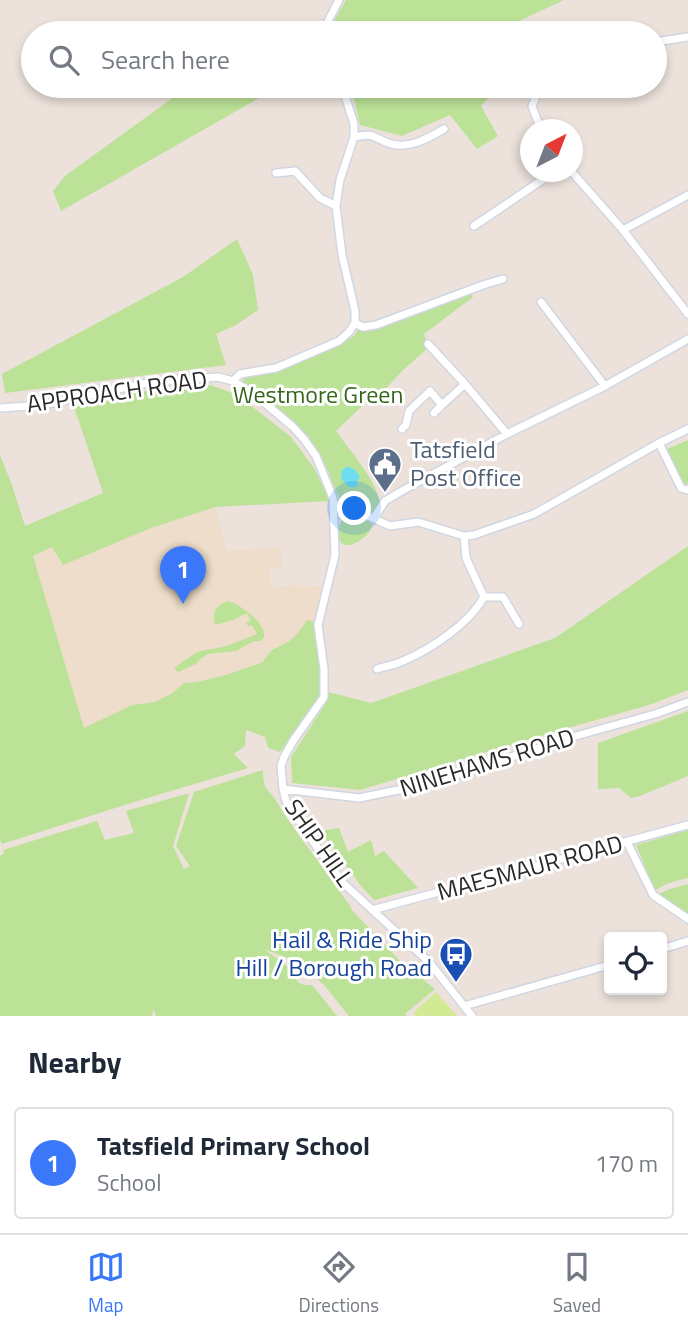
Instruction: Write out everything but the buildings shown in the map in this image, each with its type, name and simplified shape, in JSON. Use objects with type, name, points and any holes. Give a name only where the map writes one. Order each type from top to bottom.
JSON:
[{"type":"street","points":[[328,21],[339,0]]},
{"type":"street","points":[[667,40],[688,37]]},
{"type":"street","points":[[346,98],[354,124],[354,136],[340,180],[336,206],[355,323],[339,341],[276,368],[240,374],[233,381],[255,395],[304,439],[316,456],[334,503],[390,526],[418,522],[464,536],[474,535],[534,514],[688,429]]},
{"type":"street","points":[[535,98],[532,106],[537,119]]},
{"type":"street","points":[[354,136],[373,135],[401,145],[419,142],[444,130]]},
{"type":"street","points":[[276,173],[295,171],[320,198],[336,206]]},
{"type":"street","points":[[474,226],[539,182]]},
{"type":"street","points":[[581,182],[623,230],[688,314]]},
{"type":"street","points":[[623,230],[688,195]]},
{"type":"street","points":[[355,323],[363,327],[376,325],[503,279]]},
{"type":"street","points":[[541,302],[605,386]]},
{"type":"street","points":[[374,518],[385,501],[507,434],[605,386],[688,339]]},
{"type":"street","points":[[428,344],[507,434]]},
{"type":"street","name":"APPROACH ROAD","points":[[0,408],[42,405],[152,382],[218,377],[233,381]]},
{"type":"street","points":[[434,413],[465,384]]},
{"type":"street","points":[[402,429],[406,425],[409,411],[430,391],[442,405]]},
{"type":"street","points":[[659,443],[681,488],[688,489]]},
{"type":"street","name":"SHIP HILL","points":[[334,503],[335,555],[318,625],[324,669],[324,697],[284,757],[281,766],[286,801],[342,882],[429,962],[472,1016]]},
{"type":"street","points":[[464,536],[466,558],[484,597]]},
{"type":"street","points":[[484,597],[503,597],[519,624]]},
{"type":"street","points":[[377,669],[420,653],[470,616],[484,597]]},
{"type":"street","name":"NINEHAMS ROAD","points":[[283,789],[359,798],[432,783],[688,702]]},
{"type":"street","name":"MAESMAUR ROAD","points":[[372,910],[688,825]]},
{"type":"street","points":[[627,842],[653,895],[688,919]]},
{"type":"street","points":[[667,947],[688,941]]},
{"type":"street","points":[[464,1006],[604,966]]},
{"type":"shaded area","points":[[215,507],[227,551],[280,547],[282,568],[269,570],[272,588],[290,585],[323,586],[315,622],[307,621],[286,644],[271,649],[264,662],[226,675],[184,683],[155,702],[132,705],[84,729],[33,556],[52,547],[62,565],[151,528]]},
{"type":"green space","points":[[346,0],[564,0],[519,21],[334,21]]},
{"type":"green space","points":[[172,98],[259,98],[61,211],[53,191],[65,176]]},
{"type":"green space","points":[[354,98],[488,98],[481,106],[498,136],[477,149],[450,115],[402,136],[360,125]]},
{"type":"green space","points":[[237,239],[253,275],[258,310],[236,325],[216,334],[226,365],[5,393],[2,374],[183,277]]},
{"type":"green space","name":"Westmore Green","points":[[470,292],[473,297],[424,334],[428,348],[382,393],[378,391],[336,431],[376,489],[380,507],[374,512],[343,508],[326,466],[312,443],[284,414],[243,381],[244,377],[280,371],[354,336],[360,326],[376,325]]},
{"type":"green space","points":[[210,385],[236,394],[291,437],[314,468],[330,501],[215,507],[151,528],[63,565],[52,547],[33,556],[84,728],[132,705],[155,702],[184,683],[226,675],[263,662],[271,651],[290,641],[307,620],[315,622],[320,696],[280,752],[268,748],[265,737],[246,730],[245,746],[234,754],[248,768],[2,844],[0,455],[25,526],[103,493],[74,407],[135,392]]},
{"type":"green space","points":[[688,440],[688,484],[683,483],[667,449]]},
{"type":"green space","points":[[342,520],[370,521],[370,531],[356,542],[342,544],[339,526]]},
{"type":"green space","points":[[688,546],[688,690],[649,705],[360,790],[292,783],[291,757],[324,706],[328,692],[371,703],[555,638]]},
{"type":"green space","points":[[227,601],[245,610],[261,625],[264,636],[261,641],[254,641],[236,651],[208,654],[196,664],[178,672],[174,668],[197,652],[227,646],[257,634],[252,625],[248,626],[246,623],[251,621],[247,613],[215,625],[215,610]]},
{"type":"green space","points":[[688,711],[688,776],[631,798],[619,788],[598,789],[598,743]]},
{"type":"green space","points":[[263,770],[266,788],[352,910],[402,963],[435,989],[405,1014],[407,1016],[349,1016],[324,985],[298,962],[264,949],[291,969],[298,982],[312,985],[337,1016],[156,1016],[153,1009],[152,1016],[0,1016],[0,856],[4,853],[3,850],[97,821],[105,840],[134,833],[126,811],[189,794],[173,846],[184,869],[190,866],[176,846],[194,792]]},
{"type":"green space","points":[[339,828],[348,852],[371,840],[375,856],[384,851],[418,888],[374,900],[320,831]]},
{"type":"green space","points":[[688,830],[688,878],[655,890],[636,845]]},
{"type":"green space","points":[[688,884],[688,915],[659,894]]},
{"type":"green space","points":[[436,992],[457,1016],[416,1016],[413,1013]]},
{"type":"water","points":[[347,467],[356,471],[360,477],[355,487],[349,487],[341,479],[342,470]]},
{"type":"place","name":"Tatsfield Post Office","points":[[385,494]]},
{"type":"place","name":"Tatsfield Primary School","points":[[183,604]]},
{"type":"place","name":"Hail & Ride Ship Hill / Borough Road","points":[[456,984]]}]
